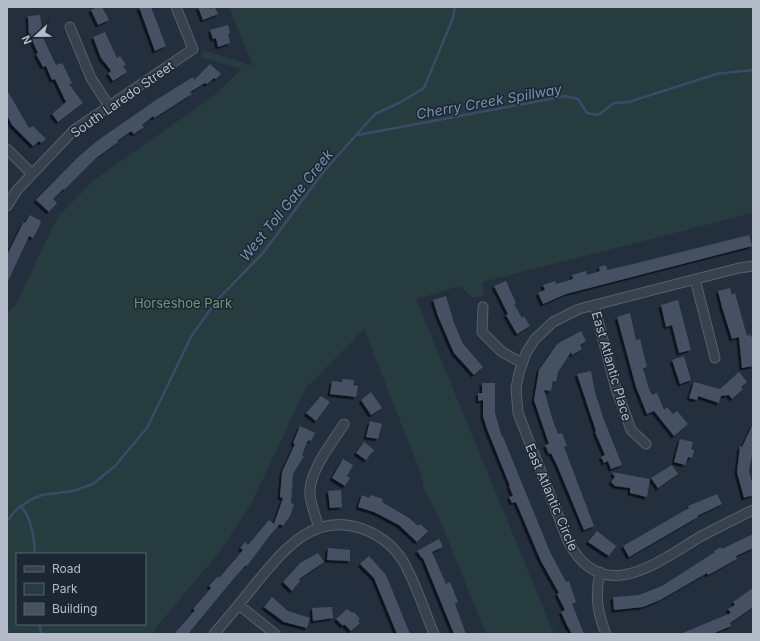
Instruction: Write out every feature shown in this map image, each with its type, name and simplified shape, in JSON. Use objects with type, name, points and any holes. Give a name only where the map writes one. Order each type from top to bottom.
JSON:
[{"type":"street","name":"South Laredo Street","points":[[7,206],[17,190],[74,130],[193,49],[176,7]]},
{"type":"street","points":[[70,27],[91,78],[109,106]]},
{"type":"street","points":[[7,149],[32,174]]},
{"type":"street","name":"East Atlantic Circle","points":[[753,266],[739,268],[594,305],[565,315],[553,322],[535,339],[522,363],[516,388],[516,402],[521,424],[572,549],[585,564],[600,572],[619,576],[638,573],[717,528],[753,510]]},
{"type":"street","points":[[695,280],[715,358]]},
{"type":"street","name":"East Atlantic Place","points":[[594,305],[609,363],[631,430],[646,444]]},
{"type":"street","points":[[483,307],[482,332],[502,352],[522,363]]},
{"type":"street","points":[[319,528],[310,495],[310,485],[316,469],[344,424]]},
{"type":"street","points":[[214,634],[292,543],[302,536],[319,528],[334,526],[357,527],[379,536],[394,549],[408,571],[434,634]]},
{"type":"street","points":[[600,572],[596,596],[598,610],[606,634]]},
{"type":"street","points":[[239,605],[275,634]]},
{"type":"green space","name":"Horseshoe Park","points":[[229,7],[753,7],[753,213],[483,282],[483,296],[473,298],[460,286],[416,299],[554,634],[486,634],[440,520],[424,489],[420,471],[364,329],[306,388],[251,504],[220,551],[159,624],[153,634],[7,634],[7,314],[15,306],[57,218],[94,180],[212,97],[242,69],[201,57],[203,50],[253,66]]},
{"type":"building","points":[[97,7],[102,7],[109,20],[98,25],[91,10]]},
{"type":"building","points":[[139,7],[151,7],[166,46],[155,51]]},
{"type":"building","points":[[198,7],[209,7],[210,9],[215,7],[218,14],[203,20]]},
{"type":"building","points":[[40,15],[43,38],[56,65],[62,63],[72,83],[69,84],[83,103],[58,122],[52,114],[66,102],[55,79],[52,80],[46,66],[43,67],[36,54],[38,53],[31,38],[29,38],[28,16]]},
{"type":"building","points":[[228,25],[230,43],[218,47],[216,38],[213,39],[210,30]]},
{"type":"building","points":[[105,32],[117,58],[120,56],[126,65],[123,66],[127,72],[113,81],[108,73],[111,72],[110,69],[101,58],[93,37]]},
{"type":"building","points":[[210,64],[221,74],[216,79],[214,78],[207,84],[205,83],[190,92],[192,94],[154,118],[153,116],[142,125],[144,127],[134,134],[131,131],[117,141],[118,142],[96,158],[53,199],[57,203],[49,212],[36,200],[77,158],[97,141],[156,100],[193,77],[194,80]]},
{"type":"building","points":[[7,90],[29,128],[33,126],[46,139],[41,143],[39,141],[33,146],[12,125],[7,115]]},
{"type":"building","points":[[30,215],[41,221],[39,227],[33,238],[29,236],[7,283],[7,255],[23,223],[25,223]]},
{"type":"building","points":[[749,235],[752,246],[566,294],[543,304],[538,293],[545,290],[543,285],[555,281],[556,284],[573,279],[572,275],[586,271],[587,275],[600,271],[599,267],[606,265],[607,270]]},
{"type":"building","points":[[506,281],[516,303],[514,304],[522,318],[524,316],[530,326],[517,334],[506,315],[508,314],[494,286]]},
{"type":"building","points":[[730,288],[732,295],[735,293],[747,336],[750,334],[752,338],[753,366],[742,368],[739,337],[732,339],[722,307],[718,291]]},
{"type":"building","points":[[446,296],[454,323],[463,344],[483,367],[474,375],[454,353],[438,316],[433,300]]},
{"type":"building","points":[[678,300],[691,350],[679,353],[672,325],[666,327],[661,305]]},
{"type":"building","points":[[630,313],[636,340],[640,339],[647,367],[643,368],[652,395],[657,393],[664,410],[667,407],[673,414],[677,411],[688,424],[674,436],[654,411],[647,414],[636,387],[617,317]]},
{"type":"building","points":[[581,331],[586,341],[580,345],[582,349],[572,355],[571,352],[558,372],[556,382],[553,381],[551,391],[544,390],[558,434],[562,433],[567,446],[564,447],[594,526],[584,530],[557,465],[551,453],[549,454],[545,445],[549,444],[534,400],[539,370],[557,344]]},
{"type":"building","points":[[684,356],[691,380],[680,384],[672,360]]},
{"type":"building","points":[[591,371],[595,392],[604,420],[622,465],[611,469],[608,461],[604,463],[601,457],[605,455],[595,432],[596,431],[577,374]]},
{"type":"building","points":[[739,372],[747,382],[741,387],[743,389],[732,399],[729,395],[721,396],[719,403],[698,396],[697,400],[689,398],[694,382],[720,389]]},
{"type":"building","points":[[342,379],[354,380],[353,385],[358,386],[356,397],[330,394],[332,381],[342,382]]},
{"type":"building","points":[[482,383],[495,383],[495,413],[502,437],[550,552],[566,582],[569,581],[576,602],[572,604],[584,634],[572,634],[567,625],[561,612],[565,610],[557,594],[559,593],[541,561],[516,502],[512,503],[509,497],[513,496],[510,486],[483,416],[483,400],[478,401],[478,393],[482,393]]},
{"type":"building","points":[[371,392],[382,408],[371,415],[361,400]]},
{"type":"building","points":[[321,396],[330,402],[316,421],[306,413]]},
{"type":"building","points":[[370,421],[382,424],[378,439],[366,437]]},
{"type":"building","points":[[753,424],[753,449],[749,471],[753,486],[753,495],[744,498],[737,472],[740,446],[742,447]]},
{"type":"building","points":[[300,426],[315,433],[311,441],[309,440],[307,442],[302,455],[304,456],[293,474],[291,503],[294,504],[290,516],[283,526],[280,524],[270,535],[247,566],[246,565],[235,577],[188,634],[174,634],[195,610],[193,609],[211,588],[209,586],[218,576],[219,578],[243,550],[240,548],[245,542],[248,545],[269,520],[274,524],[283,498],[280,497],[282,472],[295,444],[293,443]]},
{"type":"building","points":[[680,439],[693,442],[691,449],[694,450],[692,458],[688,457],[685,465],[674,462]]},
{"type":"building","points":[[364,442],[374,450],[366,460],[356,453]]},
{"type":"building","points":[[343,459],[353,465],[347,476],[350,478],[345,486],[332,478]]},
{"type":"building","points":[[672,465],[678,474],[658,488],[651,478]]},
{"type":"building","points":[[612,472],[650,479],[647,497],[630,493],[630,488],[615,486],[611,482],[615,477]]},
{"type":"building","points":[[341,490],[342,507],[330,508],[328,491]]},
{"type":"building","points":[[717,494],[722,504],[697,516],[698,517],[629,557],[623,546],[689,508],[688,506]]},
{"type":"building","points":[[362,495],[369,498],[370,495],[383,499],[382,502],[409,518],[418,526],[420,524],[428,531],[417,542],[399,525],[374,512],[358,507]]},
{"type":"building","points":[[597,531],[616,546],[609,556],[588,542]]},
{"type":"building","points":[[753,534],[753,548],[736,556],[737,559],[708,575],[707,573],[660,600],[643,607],[614,610],[613,597],[639,595],[662,586],[721,547],[722,549]]},
{"type":"building","points":[[439,539],[443,547],[432,552],[446,584],[450,582],[458,602],[455,604],[466,634],[454,634],[423,558],[417,551]]},
{"type":"building","points":[[328,548],[350,550],[350,561],[327,560]]},
{"type":"building","points":[[318,553],[324,562],[299,579],[300,581],[292,591],[283,582],[300,563]]},
{"type":"building","points":[[369,556],[386,575],[410,634],[397,634],[374,578],[360,564]]},
{"type":"building","points":[[753,588],[753,607],[730,623],[731,626],[712,634],[680,634],[731,613],[728,609],[735,605],[733,602]]},
{"type":"building","points":[[272,597],[288,611],[310,618],[307,628],[284,622],[264,607]]},
{"type":"building","points":[[332,607],[333,618],[313,621],[312,608]]},
{"type":"building","points":[[347,609],[352,613],[354,612],[360,619],[358,621],[360,623],[351,631],[336,619]]},
{"type":"waterway","name":"West Toll Gate Creek","points":[[7,521],[16,510],[30,500],[42,495],[73,491],[93,484],[115,466],[147,428],[192,335],[219,298],[263,253],[324,171],[375,114],[401,102],[424,88],[453,18],[455,7]]},
{"type":"waterway","name":"Cherry Creek Spillway","points":[[358,135],[566,96],[578,99],[587,113],[598,115],[614,103],[629,102],[716,74],[753,70]]},
{"type":"waterway","points":[[21,506],[30,522],[35,553]]},
{"type":"waterway","points":[[40,625],[41,634]]}]
